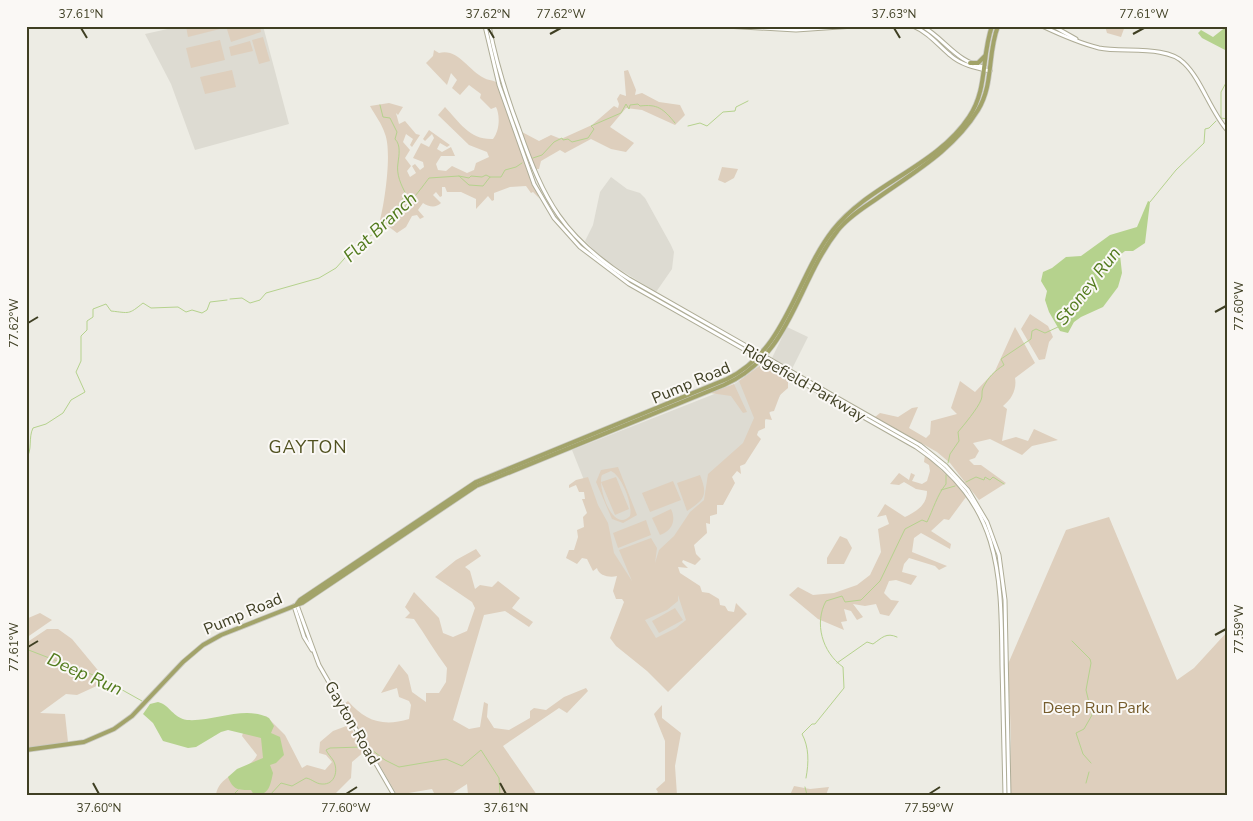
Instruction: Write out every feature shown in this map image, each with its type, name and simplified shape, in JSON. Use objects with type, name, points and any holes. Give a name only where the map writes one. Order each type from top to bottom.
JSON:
[{"type":"main road","name":"Ridgefield Parkway","points":[[485,26],[500,90],[528,169],[541,196],[561,227],[590,256],[617,276],[927,450],[954,474],[981,511],[997,548],[1004,583],[1009,795]]},
{"type":"main road","name":"Ridgefield Parkway","points":[[489,26],[503,84],[534,173],[544,195],[564,224],[592,253],[621,274],[923,452],[953,478],[975,508],[993,547],[1000,582],[1005,795]]},
{"type":"main road","points":[[725,26],[796,30],[854,26]]},
{"type":"main road","points":[[913,26],[932,37],[956,59],[990,69]]},
{"type":"main road","points":[[922,26],[936,36],[954,54],[970,63],[985,68]]},
{"type":"main road","name":"Pump Road","points":[[762,357],[780,328],[832,231],[852,211],[955,136],[977,104],[982,88],[992,26]]},
{"type":"main road","name":"Pump Road","points":[[26,750],[84,742],[110,732],[132,716],[183,662],[203,645],[221,635],[302,603],[483,482],[730,382],[747,372],[779,338],[836,232],[853,215],[956,140],[979,108],[988,87],[992,47],[998,26]]},
{"type":"main road","points":[[1042,26],[1083,43],[1104,49],[1169,54],[1180,59],[1190,70],[1211,110],[1227,130]]},
{"type":"main road","points":[[1053,26],[1083,43]]},
{"type":"main road","points":[[970,63],[980,62],[986,54]]},
{"type":"main road","name":"Gayton Road","points":[[295,605],[312,651],[342,709],[394,795]]},
{"type":"shaded area","points":[[181,26],[263,26],[289,124],[195,150],[171,84],[145,34]]},
{"type":"shaded area","points":[[611,177],[627,189],[640,193],[645,198],[674,252],[672,269],[656,292],[603,259],[585,241],[593,225],[600,192]]},
{"type":"shaded area","points":[[787,327],[808,337],[792,369],[772,358]]},
{"type":"shaded area","points":[[764,364],[790,379],[676,569],[704,621],[651,648],[572,450],[727,389]]},
{"type":"green space","points":[[186,26],[219,26],[220,29],[188,37]]},
{"type":"green space","points":[[226,26],[260,26],[261,32],[231,42]]},
{"type":"green space","points":[[1105,26],[1125,26],[1121,37],[1107,33]]},
{"type":"green space","points":[[263,37],[270,61],[259,64],[252,40]]},
{"type":"green space","points":[[220,40],[225,60],[191,68],[186,48]]},
{"type":"green space","points":[[250,41],[253,51],[231,56],[229,47]]},
{"type":"green space","points":[[434,50],[439,53],[446,52],[452,54],[485,79],[496,82],[539,198],[533,192],[531,193],[526,186],[510,187],[494,193],[494,200],[492,201],[488,196],[476,209],[476,199],[461,192],[447,192],[445,187],[442,187],[442,196],[440,197],[436,192],[433,195],[441,203],[437,206],[432,206],[423,203],[418,210],[424,217],[420,219],[417,215],[412,216],[406,227],[397,233],[380,220],[387,176],[388,152],[385,134],[370,106],[389,103],[403,107],[398,115],[396,113],[399,124],[405,121],[416,134],[420,135],[412,147],[410,145],[413,139],[406,134],[403,142],[410,150],[405,158],[411,166],[407,171],[410,177],[416,173],[412,166],[415,164],[420,170],[424,167],[423,162],[413,158],[421,143],[429,147],[434,138],[432,134],[425,141],[423,139],[429,130],[450,145],[447,147],[440,143],[437,149],[442,152],[451,147],[455,156],[441,156],[436,164],[438,170],[446,171],[452,166],[467,173],[474,170],[476,163],[489,157],[487,152],[469,145],[438,115],[445,107],[466,129],[478,137],[493,139],[498,127],[499,118],[496,107],[491,109],[480,98],[481,94],[469,85],[460,95],[452,88],[457,80],[451,73],[447,85],[426,63],[433,56]]},
{"type":"green space","points":[[232,70],[236,87],[205,94],[200,77]]},
{"type":"green space","points":[[628,70],[636,90],[635,95],[642,93],[659,102],[680,105],[685,115],[675,125],[642,110],[626,108],[610,127],[634,143],[626,152],[611,149],[591,139],[565,153],[560,150],[541,161],[539,169],[535,169],[522,132],[539,141],[551,135],[561,139],[592,125],[614,106],[618,108],[617,99],[620,94],[626,96],[624,71]]},
{"type":"green space","points":[[722,167],[738,169],[734,178],[725,183],[718,180]]},
{"type":"green space","points":[[1030,314],[1048,326],[1053,337],[1049,342],[1045,359],[1039,360],[1021,329]]},
{"type":"green space","points":[[1015,327],[1035,363],[1015,378],[1013,394],[1003,406],[1007,409],[1002,441],[1016,437],[1028,441],[1034,429],[1058,440],[1032,446],[1022,455],[990,439],[973,443],[979,451],[975,458],[969,460],[974,465],[981,465],[1006,483],[979,500],[950,463],[937,452],[875,417],[880,413],[898,417],[912,408],[918,407],[909,428],[926,438],[930,434],[931,421],[957,414],[951,408],[960,381],[975,392],[995,371]]},
{"type":"green space","points":[[762,364],[788,376],[788,388],[780,395],[774,411],[769,412],[772,420],[765,419],[765,428],[758,431],[757,435],[761,439],[745,464],[740,466],[741,474],[737,471],[732,477],[735,483],[723,505],[717,505],[717,514],[710,516],[710,524],[706,523],[707,533],[694,545],[696,554],[701,559],[695,565],[683,560],[682,562],[688,568],[678,567],[680,573],[700,586],[702,592],[709,593],[719,599],[720,605],[725,606],[728,611],[734,612],[736,603],[747,614],[668,692],[647,671],[616,646],[610,638],[624,602],[622,599],[616,599],[613,591],[617,576],[605,576],[597,568],[593,571],[587,559],[582,558],[577,564],[566,558],[569,550],[574,550],[578,537],[577,530],[584,527],[583,517],[587,513],[582,499],[585,499],[584,492],[579,492],[576,485],[569,488],[569,485],[576,480],[588,477],[598,505],[608,523],[614,553],[632,581],[619,550],[651,538],[657,548],[655,563],[659,550],[674,536],[690,512],[704,500],[708,474],[743,443],[754,418],[739,381]],"holes":[[[678,595],[686,620],[676,628],[656,638],[645,620],[667,610],[678,601]]]},
{"type":"green space","points":[[734,384],[747,412],[743,413],[731,396],[710,393]]},
{"type":"green space","points":[[925,455],[953,481],[966,497],[949,520],[944,519],[931,531],[951,544],[950,549],[921,533],[914,538],[912,552],[947,566],[939,570],[935,566],[909,558],[904,564],[902,572],[917,576],[911,585],[896,580],[889,581],[884,593],[891,600],[899,601],[889,616],[880,614],[876,604],[865,606],[853,604],[863,617],[857,620],[851,611],[844,609],[847,621],[841,622],[844,630],[818,619],[789,595],[798,587],[813,595],[834,593],[857,585],[870,575],[881,552],[878,529],[889,524],[886,515],[877,517],[885,504],[905,517],[921,507],[927,496],[927,491],[916,489],[904,482],[899,485],[890,484],[899,473],[909,480],[911,473],[915,475],[912,481],[922,484],[927,481],[930,471],[929,465],[924,462]]},
{"type":"green space","points":[[618,467],[637,515],[623,523],[612,519],[596,482],[601,470]],"holes":[[[611,471],[626,491],[630,505],[630,516],[623,520],[617,519],[612,514],[607,506],[602,488],[602,475]]]},
{"type":"green space","points":[[700,475],[704,487],[703,496],[698,503],[687,511],[677,483]]},
{"type":"green space","points":[[616,477],[629,509],[615,515],[601,482]]},
{"type":"green space","points":[[673,481],[681,500],[650,512],[642,493]]},
{"type":"green space","points":[[671,509],[673,521],[671,527],[660,535],[652,518]]},
{"type":"green space","name":"Deep Run Park","points":[[1109,517],[1177,680],[1194,668],[1227,632],[1227,795],[1010,795],[1011,738],[1008,664],[1066,530]]},
{"type":"green space","points":[[646,520],[651,535],[618,548],[613,533]]},
{"type":"green space","points":[[840,536],[847,539],[852,548],[844,564],[827,564],[827,558]]},
{"type":"green space","points":[[476,549],[481,556],[465,567],[470,571],[475,589],[480,585],[492,587],[498,581],[520,598],[512,608],[533,622],[529,627],[505,611],[484,615],[453,720],[469,729],[480,727],[484,702],[488,704],[487,717],[494,728],[509,730],[530,718],[530,711],[534,708],[546,710],[564,697],[586,688],[588,691],[567,713],[559,708],[503,746],[537,795],[468,795],[467,784],[450,795],[435,795],[432,789],[397,795],[344,704],[348,701],[368,718],[383,722],[409,719],[411,705],[409,701],[399,697],[397,688],[381,693],[399,664],[408,675],[412,692],[426,702],[426,693],[439,693],[446,682],[447,668],[414,619],[405,618],[410,613],[405,607],[414,592],[439,618],[443,633],[453,637],[467,631],[475,608],[472,602],[435,577],[456,560]]},
{"type":"green space","points":[[675,608],[683,620],[659,633],[652,621]]},
{"type":"green space","points":[[40,613],[52,620],[26,638],[26,619]]},
{"type":"green space","points":[[47,629],[58,629],[72,639],[101,674],[101,684],[77,695],[66,694],[40,713],[65,714],[68,742],[26,749],[26,643]]},
{"type":"green space","points":[[662,705],[662,718],[681,733],[675,766],[677,795],[655,795],[658,792],[656,789],[665,781],[665,741],[654,714]]},
{"type":"green space","points":[[266,716],[285,735],[302,768],[307,765],[325,770],[332,762],[326,755],[319,753],[320,742],[333,731],[349,725],[365,751],[352,762],[351,778],[334,795],[216,795],[218,788],[223,782],[254,760],[257,755],[242,736],[243,733]]},
{"type":"green space","points":[[794,786],[810,789],[829,787],[826,795],[790,795]]},
{"type":"water","points":[[1227,26],[1227,51],[1202,38],[1198,33],[1201,30],[1213,37]]},
{"type":"water","points":[[1148,201],[1150,202],[1145,243],[1133,251],[1125,251],[1120,255],[1122,273],[1118,287],[1103,307],[1074,322],[1068,333],[1060,331],[1049,312],[1045,300],[1047,291],[1041,281],[1043,272],[1052,268],[1066,257],[1081,256],[1110,235],[1137,227]]},
{"type":"water","points":[[158,702],[166,706],[178,717],[187,720],[208,719],[239,713],[259,714],[269,718],[274,726],[271,733],[280,737],[284,755],[276,763],[270,765],[273,773],[266,792],[254,795],[251,790],[234,787],[228,777],[237,769],[263,758],[261,738],[228,730],[221,732],[196,747],[188,748],[163,741],[153,723],[143,714],[150,704]]},
{"type":"waterway","name":"Stoney Run","points":[[1227,81],[1221,92],[1221,118],[1227,119]]},
{"type":"waterway","name":"Flat Branch","points":[[688,126],[700,123],[707,126],[723,112],[735,111],[736,107],[748,101]]},
{"type":"waterway","name":"Flat Branch","points":[[533,158],[542,155],[554,142],[562,138],[572,142],[588,138],[594,129],[591,126],[621,113],[626,104],[629,109],[630,105],[638,104],[640,106],[659,108],[675,123]]},
{"type":"waterway","points":[[380,105],[383,117],[390,118],[397,132],[395,139],[399,150],[398,175],[406,194],[394,212]]},
{"type":"waterway","name":"Stoney Run","points":[[1150,202],[1176,170],[1204,143],[1205,129],[1209,128],[1216,121]]},
{"type":"waterway","name":"Flat Branch","points":[[230,299],[242,298],[250,303],[260,300],[266,293],[319,278],[336,268],[360,241],[382,230],[393,213],[398,212],[408,204],[429,178],[459,176],[469,185],[483,186],[490,177],[501,177],[505,170],[522,163]]},
{"type":"waterway","points":[[459,176],[469,178],[471,176],[482,177],[486,175],[490,177]]},
{"type":"waterway","name":"Flat Branch","points":[[26,459],[33,428],[46,424],[63,413],[71,400],[85,392],[76,372],[81,361],[81,336],[87,330],[87,321],[93,317],[93,309],[106,304],[111,311],[128,312],[143,303],[151,308],[178,307],[186,312],[192,310],[202,313],[207,310],[210,302],[227,300]]},
{"type":"waterway","name":"Stoney Run","points":[[948,463],[950,454],[959,441],[958,432],[982,398],[982,390],[985,384],[1004,365],[1001,359],[1031,339],[1032,331],[1036,329],[1045,333],[1058,327]]},
{"type":"waterway","name":"Stoney Run","points":[[806,778],[808,755],[802,734],[812,724],[815,724],[844,688],[843,667],[830,653],[822,637],[821,618],[826,601],[842,596],[845,602],[861,600],[880,581],[905,529],[922,520],[927,522],[946,484],[946,475]]},
{"type":"waterway","points":[[966,482],[976,477],[984,480],[985,477],[990,480],[993,477],[1004,484]]},
{"type":"waterway","points":[[941,490],[955,486]]},
{"type":"waterway","points":[[837,663],[867,642],[873,644],[887,635],[897,637]]},
{"type":"waterway","points":[[1072,641],[1090,659],[1091,663],[1086,690],[1092,715],[1084,729],[1076,733],[1083,754],[1091,763]]},
{"type":"waterway","name":"Deep Run","points":[[26,649],[101,678],[142,701]]},
{"type":"waterway","name":"Deep Run","points":[[270,795],[281,783],[292,786],[306,778],[320,784],[330,782],[335,776],[336,768],[326,750],[330,748],[362,747]]},
{"type":"waterway","name":"Deep Run","points":[[368,747],[385,760],[399,767],[446,759],[462,766],[481,750],[499,778],[500,795]]},
{"type":"waterway","points":[[1086,783],[1089,772]]},
{"type":"waterway","name":"Stoney Run","points":[[805,787],[807,795]]},
{"type":"waterway","points":[[228,795],[234,794],[238,790]]},
{"type":"district","name":"GAYTON","points":[[308,447]]}]
